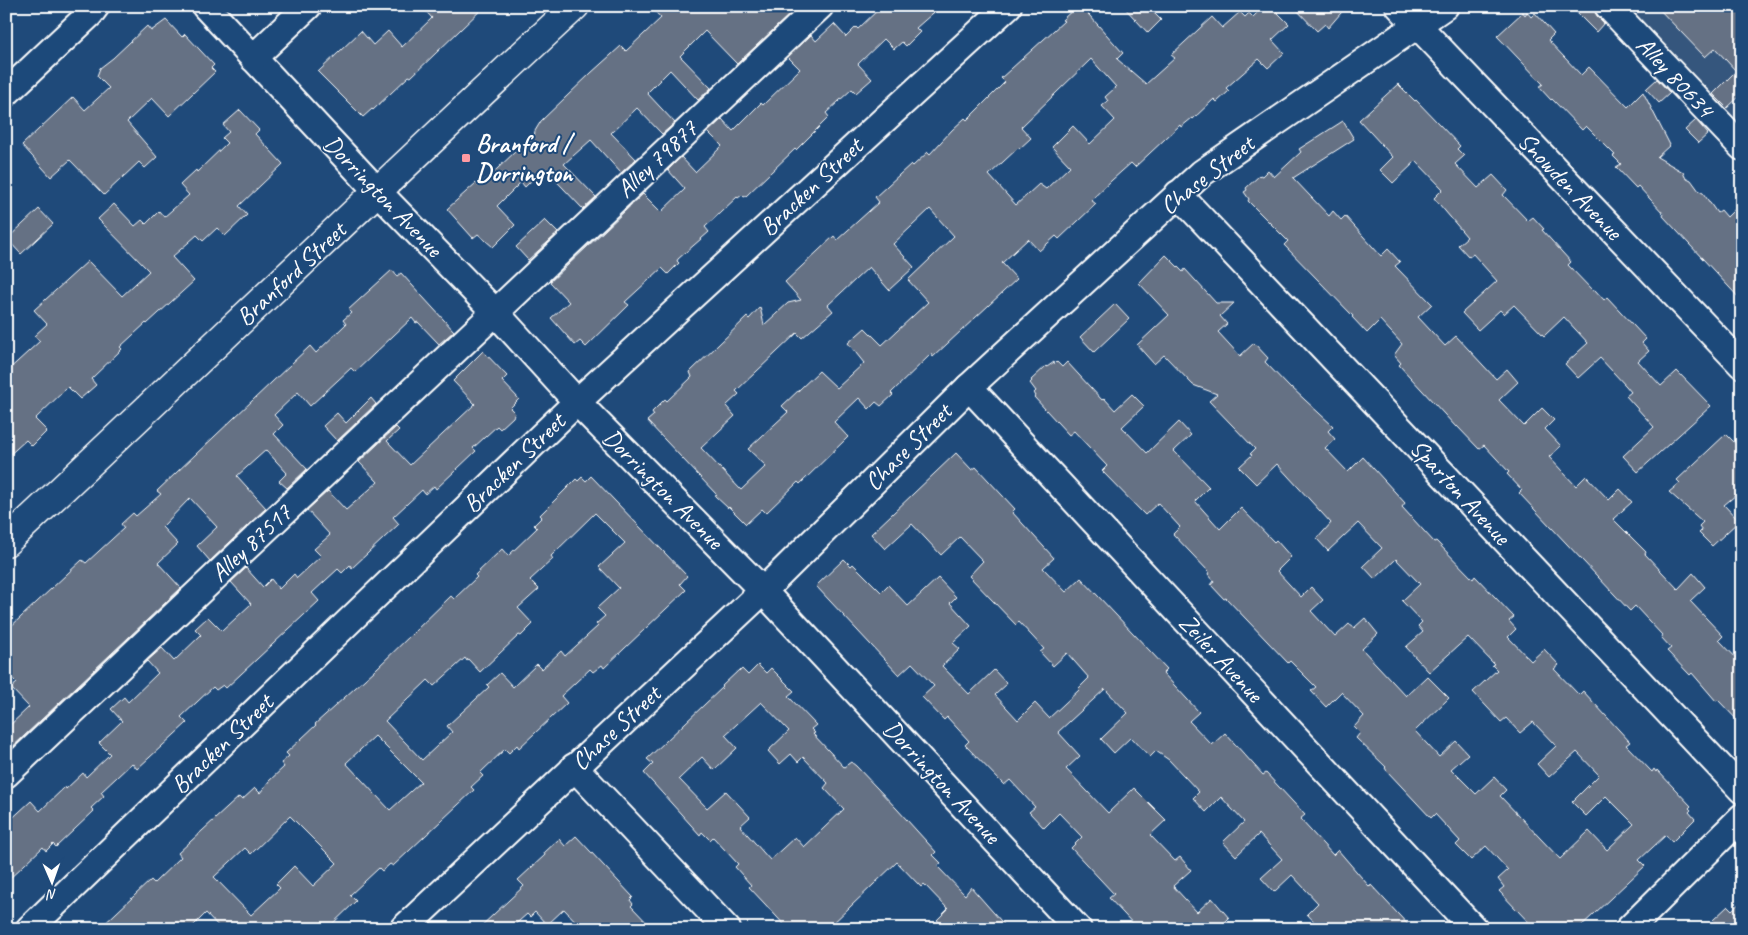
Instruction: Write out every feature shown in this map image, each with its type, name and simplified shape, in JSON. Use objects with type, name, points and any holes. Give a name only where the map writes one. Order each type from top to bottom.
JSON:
[{"type":"main road","name":"Branford Street","points":[[6,542],[575,6]]},
{"type":"street","points":[[6,93],[90,14],[96,6]]},
{"type":"street","name":"Dorrington Avenue","points":[[205,6],[378,192],[495,312],[577,402],[763,591],[1078,929]]},
{"type":"street","points":[[253,58],[308,6]]},
{"type":"street","name":"Alley 79877","points":[[495,312],[820,6]]},
{"type":"street","name":"Bracken Street","points":[[29,929],[577,402],[1008,6]]},
{"type":"street","name":"Chase Street","points":[[403,929],[763,591],[969,387],[1178,194],[1202,173],[1408,16],[1445,6]]},
{"type":"street","name":"Alley 80634","points":[[1608,6],[1742,147]]},
{"type":"street","name":"Snowden Avenue","points":[[1408,16],[1742,365]]},
{"type":"street","name":"Sparton Avenue","points":[[1178,194],[1742,790]]},
{"type":"street","name":"Alley 87517","points":[[6,774],[495,312]]},
{"type":"street","name":"Zeiler Avenue","points":[[969,387],[1474,929]]},
{"type":"street","points":[[574,767],[727,929]]},
{"type":"street","points":[[1629,929],[1742,817]]},
{"type":"shaded area","points":[[1626,6],[1742,6],[1742,128]]},
{"type":"building","points":[[421,6],[485,6],[411,77],[409,76],[363,117],[318,72],[361,31],[373,45],[388,31],[402,47],[432,18]]},
{"type":"building","points":[[650,6],[783,6],[790,14],[737,64],[705,31],[680,56],[711,88],[698,100],[670,70],[647,93],[675,123],[662,134],[637,108],[611,133],[636,159],[621,173],[591,140],[564,164],[596,197],[583,209],[544,168],[525,187],[521,182],[497,206],[515,225],[493,247],[478,234],[473,238],[447,209],[476,183],[479,186],[516,151],[534,137],[541,121],[621,46],[626,51],[661,18]]},
{"type":"building","points":[[882,6],[941,6],[916,28],[920,32],[906,46],[902,42],[894,49],[884,39],[858,64],[872,79],[856,93],[852,89],[826,113],[829,117],[796,150],[746,196],[737,197],[705,227],[709,232],[678,259],[679,263],[668,274],[662,268],[625,302],[629,305],[586,347],[580,341],[575,345],[551,318],[569,302],[550,282],[643,194],[661,212],[685,189],[668,170],[681,157],[695,172],[722,146],[708,132],[722,119],[733,131],[761,103],[763,105],[800,69],[788,57],[811,35],[816,41],[834,24],[846,37],[856,27],[858,29]]},
{"type":"building","points":[[1077,6],[1081,6],[1123,53],[1117,59],[1146,84],[1175,58],[1171,55],[1212,17],[1222,28],[1240,12],[1245,17],[1249,13],[1253,17],[1264,6],[1271,6],[1289,24],[1272,40],[1284,53],[1268,68],[1259,59],[1226,88],[1229,91],[1217,102],[1214,99],[1193,119],[1181,127],[1180,125],[1135,167],[1131,163],[1091,200],[1096,204],[1059,239],[1056,236],[1039,251],[1028,239],[1002,263],[1017,279],[933,357],[931,354],[891,393],[893,395],[881,406],[876,402],[869,409],[859,398],[834,422],[848,437],[800,484],[798,482],[766,513],[762,509],[746,524],[715,496],[717,495],[647,421],[654,415],[652,412],[665,399],[667,401],[692,377],[690,372],[747,317],[749,319],[760,307],[764,325],[788,303],[801,300],[785,282],[834,236],[837,240],[879,202],[875,197],[911,164],[913,166],[928,152],[930,154],[965,118],[967,120],[1005,82],[1001,78],[1064,21],[1062,20]],"holes":[[[1091,59],[1116,87],[1105,97],[1108,101],[1102,106],[1115,120],[1090,144],[1073,126],[1052,147],[1070,166],[1046,189],[1039,184],[1016,205],[989,175],[1031,138],[1021,127]],[[930,209],[954,236],[908,280],[928,302],[882,345],[865,328],[848,343],[864,363],[837,388],[819,371],[782,406],[788,412],[748,449],[766,466],[741,490],[701,448],[735,416],[726,406],[739,394],[736,391],[797,333],[802,338],[833,311],[828,305],[869,267],[889,290],[914,267],[893,244]]]},
{"type":"building","points":[[1123,6],[1147,6],[1161,20],[1148,33]]},
{"type":"building","points":[[1293,6],[1347,6],[1328,28],[1325,24],[1317,31]]},
{"type":"building","points":[[1570,6],[1593,6],[1597,16],[1604,23],[1596,32]]},
{"type":"building","points":[[1656,6],[1742,6],[1742,94],[1727,108],[1713,94],[1736,71],[1715,48],[1705,57]]},
{"type":"building","points":[[1523,12],[1525,15],[1527,12],[1531,17],[1535,13],[1554,34],[1548,40],[1581,75],[1589,67],[1628,107],[1643,92],[1670,145],[1657,157],[1683,172],[1685,177],[1691,180],[1699,191],[1703,193],[1717,213],[1721,210],[1727,217],[1742,202],[1742,301],[1663,216],[1664,214],[1638,186],[1636,188],[1616,167],[1621,164],[1613,156],[1615,155],[1586,126],[1582,130],[1551,100],[1539,87],[1543,84],[1497,36]]},
{"type":"building","points":[[166,20],[182,37],[185,34],[214,65],[211,68],[215,72],[169,116],[152,98],[127,122],[157,157],[145,168],[139,162],[104,195],[70,160],[51,177],[22,145],[73,97],[85,110],[109,88],[97,76],[100,68],[147,26],[151,31]]},
{"type":"building","points":[[1657,79],[1670,93],[1659,103],[1646,89]]},
{"type":"building","points":[[1398,84],[1460,146],[1457,149],[1464,156],[1455,164],[1478,188],[1493,175],[1507,190],[1503,195],[1528,221],[1533,217],[1544,229],[1542,230],[1571,262],[1568,265],[1593,291],[1595,290],[1604,300],[1607,297],[1646,339],[1642,343],[1649,351],[1638,361],[1661,386],[1677,371],[1711,406],[1638,472],[1623,456],[1654,427],[1626,396],[1631,392],[1600,358],[1578,378],[1565,364],[1588,343],[1564,317],[1544,336],[1514,305],[1504,314],[1500,310],[1478,330],[1462,313],[1497,281],[1473,254],[1469,257],[1458,245],[1467,237],[1434,198],[1443,189],[1416,161],[1393,183],[1380,170],[1393,157],[1359,120]]},
{"type":"building","points":[[240,110],[259,130],[255,134],[283,164],[239,206],[247,215],[225,236],[217,228],[203,241],[197,235],[172,257],[194,281],[120,347],[122,349],[91,379],[96,385],[80,399],[68,387],[35,419],[47,431],[32,446],[26,440],[6,458],[6,372],[40,341],[34,336],[47,324],[34,310],[88,261],[122,296],[149,271],[98,219],[114,204],[135,226],[142,220],[146,224],[159,211],[164,217],[189,195],[180,185],[196,170],[197,172],[227,143],[222,138],[229,132],[223,125]]},
{"type":"building","points":[[1696,120],[1708,134],[1698,143],[1685,130]]},
{"type":"building","points":[[1343,121],[1354,139],[1293,178],[1329,216],[1333,211],[1341,220],[1345,216],[1381,256],[1388,249],[1400,262],[1395,266],[1432,304],[1418,317],[1445,346],[1456,336],[1496,379],[1507,369],[1518,382],[1499,400],[1524,426],[1542,408],[1554,420],[1545,429],[1561,446],[1549,457],[1576,486],[1586,476],[1609,500],[1620,489],[1632,502],[1613,519],[1646,552],[1645,554],[1678,589],[1693,573],[1705,587],[1690,601],[1723,636],[1719,640],[1742,664],[1742,725],[1718,700],[1716,701],[1692,673],[1690,675],[1667,651],[1671,648],[1661,637],[1662,635],[1635,606],[1630,611],[1519,493],[1522,490],[1507,474],[1509,472],[1484,445],[1479,449],[1399,365],[1401,363],[1394,355],[1402,344],[1380,320],[1367,333],[1284,245],[1288,241],[1248,201],[1249,199],[1244,192],[1260,175],[1262,176],[1268,170],[1274,177],[1301,152],[1299,149]]},
{"type":"building","points":[[39,209],[53,224],[21,254],[7,239]]},
{"type":"building","points":[[545,220],[558,233],[528,260],[516,247]]},
{"type":"building","points":[[1166,255],[1183,272],[1185,269],[1216,303],[1234,303],[1220,316],[1227,324],[1218,332],[1240,356],[1254,343],[1268,358],[1265,362],[1290,388],[1333,426],[1328,431],[1335,439],[1325,448],[1348,472],[1363,457],[1405,503],[1402,507],[1434,542],[1436,541],[1473,579],[1475,576],[1514,617],[1509,621],[1516,629],[1508,637],[1531,661],[1544,649],[1559,665],[1554,669],[1579,695],[1583,691],[1630,742],[1626,745],[1652,772],[1654,769],[1656,772],[1657,770],[1691,806],[1689,812],[1695,819],[1672,842],[1666,835],[1639,860],[1645,866],[1578,929],[1535,929],[1499,891],[1504,887],[1498,879],[1508,870],[1486,846],[1471,860],[1456,845],[1460,841],[1435,814],[1431,818],[1387,771],[1386,767],[1356,738],[1360,733],[1354,727],[1364,716],[1341,692],[1326,707],[1311,691],[1316,687],[1290,661],[1288,663],[1226,598],[1224,599],[1211,585],[1214,581],[1208,574],[1209,572],[1173,534],[1180,527],[1158,503],[1145,515],[1102,471],[1107,466],[1074,431],[1069,435],[1034,397],[1036,396],[1034,393],[1036,391],[1030,383],[1031,380],[1046,366],[1054,362],[1055,364],[1057,362],[1062,367],[1067,362],[1102,400],[1104,398],[1115,410],[1132,394],[1144,406],[1122,427],[1147,453],[1179,422],[1191,435],[1174,451],[1209,487],[1195,501],[1220,529],[1241,508],[1274,542],[1276,540],[1291,557],[1277,571],[1301,597],[1311,587],[1323,600],[1311,611],[1335,637],[1349,624],[1354,628],[1365,618],[1378,634],[1362,649],[1406,696],[1427,676],[1449,698],[1415,731],[1439,757],[1456,741],[1468,754],[1451,769],[1476,794],[1494,777],[1506,790],[1500,796],[1560,859],[1589,831],[1607,850],[1634,824],[1606,796],[1586,816],[1572,802],[1599,775],[1577,752],[1549,777],[1537,764],[1556,746],[1533,722],[1520,733],[1506,718],[1501,722],[1473,692],[1497,670],[1492,665],[1494,664],[1468,637],[1429,672],[1406,647],[1423,632],[1418,626],[1422,622],[1402,601],[1420,584],[1396,559],[1375,579],[1363,566],[1382,548],[1358,523],[1328,551],[1317,539],[1331,523],[1277,464],[1256,484],[1239,467],[1252,455],[1250,454],[1255,449],[1209,401],[1217,394],[1193,385],[1164,355],[1154,364],[1137,345],[1169,315],[1139,283]]},
{"type":"building","points":[[392,270],[397,276],[401,273],[454,331],[439,344],[412,318],[355,372],[351,368],[310,406],[298,392],[274,415],[283,425],[274,434],[307,469],[287,488],[279,481],[287,473],[266,450],[237,476],[266,508],[210,561],[197,546],[217,527],[190,498],[162,527],[178,544],[158,563],[181,588],[6,753],[6,729],[29,707],[11,688],[17,683],[6,672],[6,631],[82,560],[86,563],[124,528],[121,524],[133,513],[136,516],[161,494],[157,491],[310,346],[316,353],[346,324],[343,320],[351,313],[348,310]]},
{"type":"building","points":[[1115,304],[1129,319],[1094,352],[1080,337]]},
{"type":"building","points":[[483,351],[507,376],[502,381],[519,399],[510,408],[515,413],[513,417],[500,429],[497,426],[473,448],[476,451],[436,489],[434,486],[425,494],[422,490],[393,517],[399,524],[352,568],[350,565],[342,573],[338,569],[312,593],[319,601],[226,688],[223,685],[216,690],[213,687],[181,717],[187,723],[137,769],[132,763],[101,792],[104,796],[91,808],[94,811],[56,847],[53,844],[46,851],[43,847],[6,882],[6,824],[31,801],[40,811],[65,787],[66,789],[83,773],[86,777],[110,754],[99,743],[122,721],[111,709],[124,697],[128,702],[158,673],[147,661],[162,648],[174,661],[201,635],[195,629],[208,617],[222,631],[251,604],[231,582],[246,568],[263,587],[271,579],[279,589],[294,574],[297,578],[321,556],[314,549],[330,535],[307,510],[328,491],[346,510],[378,482],[359,462],[396,427],[399,430],[387,441],[410,465],[475,404],[453,381]]},
{"type":"building","points":[[371,398],[376,404],[337,441],[323,426],[337,413],[346,423]]},
{"type":"building","points":[[1726,434],[1742,450],[1742,490],[1724,505],[1739,521],[1712,546],[1699,533],[1702,530],[1699,526],[1703,522],[1669,492],[1680,483],[1677,480]]},
{"type":"building","points":[[956,453],[972,470],[976,467],[1015,509],[1012,512],[1054,558],[1043,568],[1066,592],[1081,578],[1167,669],[1163,673],[1199,712],[1189,721],[1212,745],[1225,733],[1263,775],[1266,773],[1305,815],[1300,819],[1333,855],[1338,850],[1368,885],[1370,887],[1371,885],[1412,929],[1321,929],[1307,914],[1318,903],[1292,875],[1274,892],[1261,878],[1282,859],[1259,834],[1236,856],[1223,842],[1244,822],[1221,797],[1206,812],[1193,798],[1199,792],[1169,760],[1156,751],[1150,757],[1131,737],[1114,753],[1101,739],[1128,713],[1105,689],[1058,732],[1080,756],[1066,769],[1108,813],[1134,788],[1166,820],[1150,835],[1175,861],[1180,857],[1191,870],[1173,886],[1197,912],[1212,898],[1229,918],[1218,929],[1138,929],[1109,898],[1114,894],[1071,848],[1082,837],[1059,813],[1044,828],[1029,812],[1035,807],[1010,780],[1004,785],[965,745],[969,741],[947,717],[944,720],[922,697],[934,686],[912,663],[899,675],[816,586],[844,559],[851,566],[853,564],[881,592],[888,585],[908,606],[938,578],[956,597],[950,603],[971,626],[953,643],[960,649],[942,666],[969,694],[994,670],[1007,684],[995,695],[1018,720],[1035,703],[1049,718],[1079,690],[1089,678],[1067,653],[1053,666],[1040,652],[1044,649],[1019,622],[1016,625],[969,576],[983,561],[960,537],[941,555],[912,524],[885,549],[871,534]]},
{"type":"building","points":[[591,476],[687,576],[680,584],[686,590],[604,668],[602,665],[593,672],[590,669],[561,696],[567,703],[519,748],[517,745],[509,753],[505,749],[480,773],[483,776],[471,787],[474,790],[393,866],[390,864],[382,871],[379,868],[350,895],[356,901],[327,929],[221,929],[206,913],[190,929],[99,929],[151,880],[154,883],[181,857],[178,853],[239,797],[242,800],[255,788],[260,793],[269,781],[284,767],[281,763],[289,756],[286,753],[315,724],[375,670],[451,596],[454,599],[502,549],[508,556],[537,528],[534,525],[542,517],[540,515],[576,479],[578,481],[582,477],[586,481]],"holes":[[[595,513],[625,543],[599,567],[619,588],[597,608],[605,616],[596,624],[598,626],[565,656],[561,651],[542,669],[537,664],[513,687],[500,673],[487,685],[489,687],[447,726],[452,732],[422,760],[385,721],[428,680],[434,686],[465,658],[480,672],[519,635],[521,636],[533,624],[518,608],[539,589],[530,580],[553,559],[551,556]],[[375,736],[421,782],[390,810],[346,763]],[[290,816],[337,863],[313,886],[294,866],[276,884],[280,888],[251,915],[214,877],[245,848],[251,854]]]},
{"type":"building","points":[[758,665],[766,673],[771,668],[794,691],[788,696],[816,725],[811,729],[815,733],[813,734],[844,767],[851,762],[856,766],[936,852],[933,855],[941,863],[937,866],[965,895],[971,887],[1008,929],[947,929],[937,920],[948,909],[924,884],[921,887],[897,862],[827,929],[788,929],[749,887],[751,885],[735,867],[738,864],[713,837],[710,840],[702,832],[700,835],[644,773],[653,764],[647,759],[722,686],[739,670],[742,669],[748,675]],"holes":[[[761,702],[789,731],[768,751],[780,764],[791,754],[798,762],[803,757],[828,783],[824,788],[844,809],[804,847],[795,837],[770,860],[740,826],[750,817],[726,791],[707,808],[679,779],[702,757],[714,770],[737,748],[725,735]]]},
{"type":"building","points":[[576,836],[633,897],[630,900],[633,904],[631,906],[653,929],[583,929],[564,909],[547,925],[535,912],[530,917],[527,914],[510,929],[478,929],[524,886],[518,880],[545,855],[544,853],[559,839],[565,846]]},
{"type":"building","points":[[1742,901],[1742,929],[1712,929],[1717,924],[1713,920],[1728,906],[1732,910]]},
{"type":"place","name":"Branford / Dorrington","points":[[466,158]]}]
